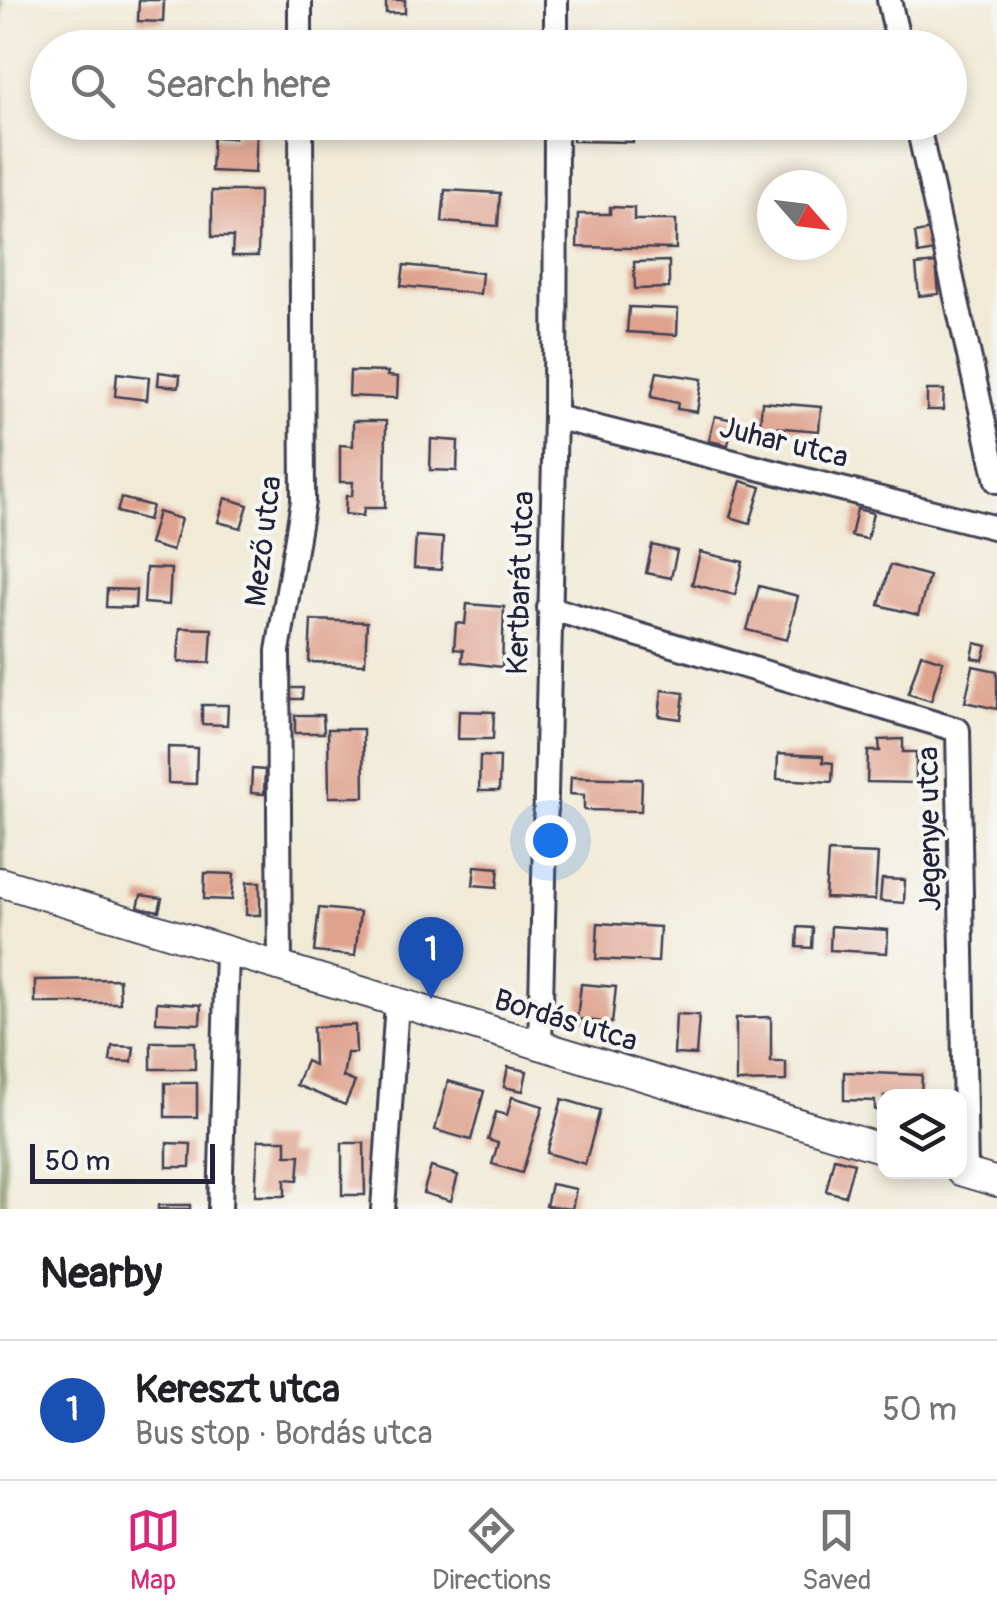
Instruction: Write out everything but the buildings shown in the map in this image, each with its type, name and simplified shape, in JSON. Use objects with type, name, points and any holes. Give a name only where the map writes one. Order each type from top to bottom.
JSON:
[{"type":"street","points":[[300,0],[300,30]]},
{"type":"street","points":[[556,0],[556,30]]},
{"type":"street","points":[[890,0],[896,30]]},
{"type":"street","name":"Mező utca","points":[[280,967],[278,651],[303,501],[301,140]]},
{"type":"street","name":"Kertbarát utca","points":[[540,1046],[556,417],[556,140]]},
{"type":"street","points":[[921,140],[997,481]]},
{"type":"street","name":"Juhar utca","points":[[556,417],[997,528]]},
{"type":"street","name":"Jegenye utca","points":[[549,608],[958,730],[962,1089]]},
{"type":"street","name":"Bordás utca","points":[[0,882],[877,1147]]},
{"type":"street","points":[[220,1209],[227,950]]},
{"type":"street","points":[[383,1209],[397,1003]]},
{"type":"street","points":[[967,1173],[997,1182]]},
{"type":"green space","points":[[1,0],[5,1209],[0,1209]]},
{"type":"place","name":"Kereszt utca","points":[[431,999]]}]
